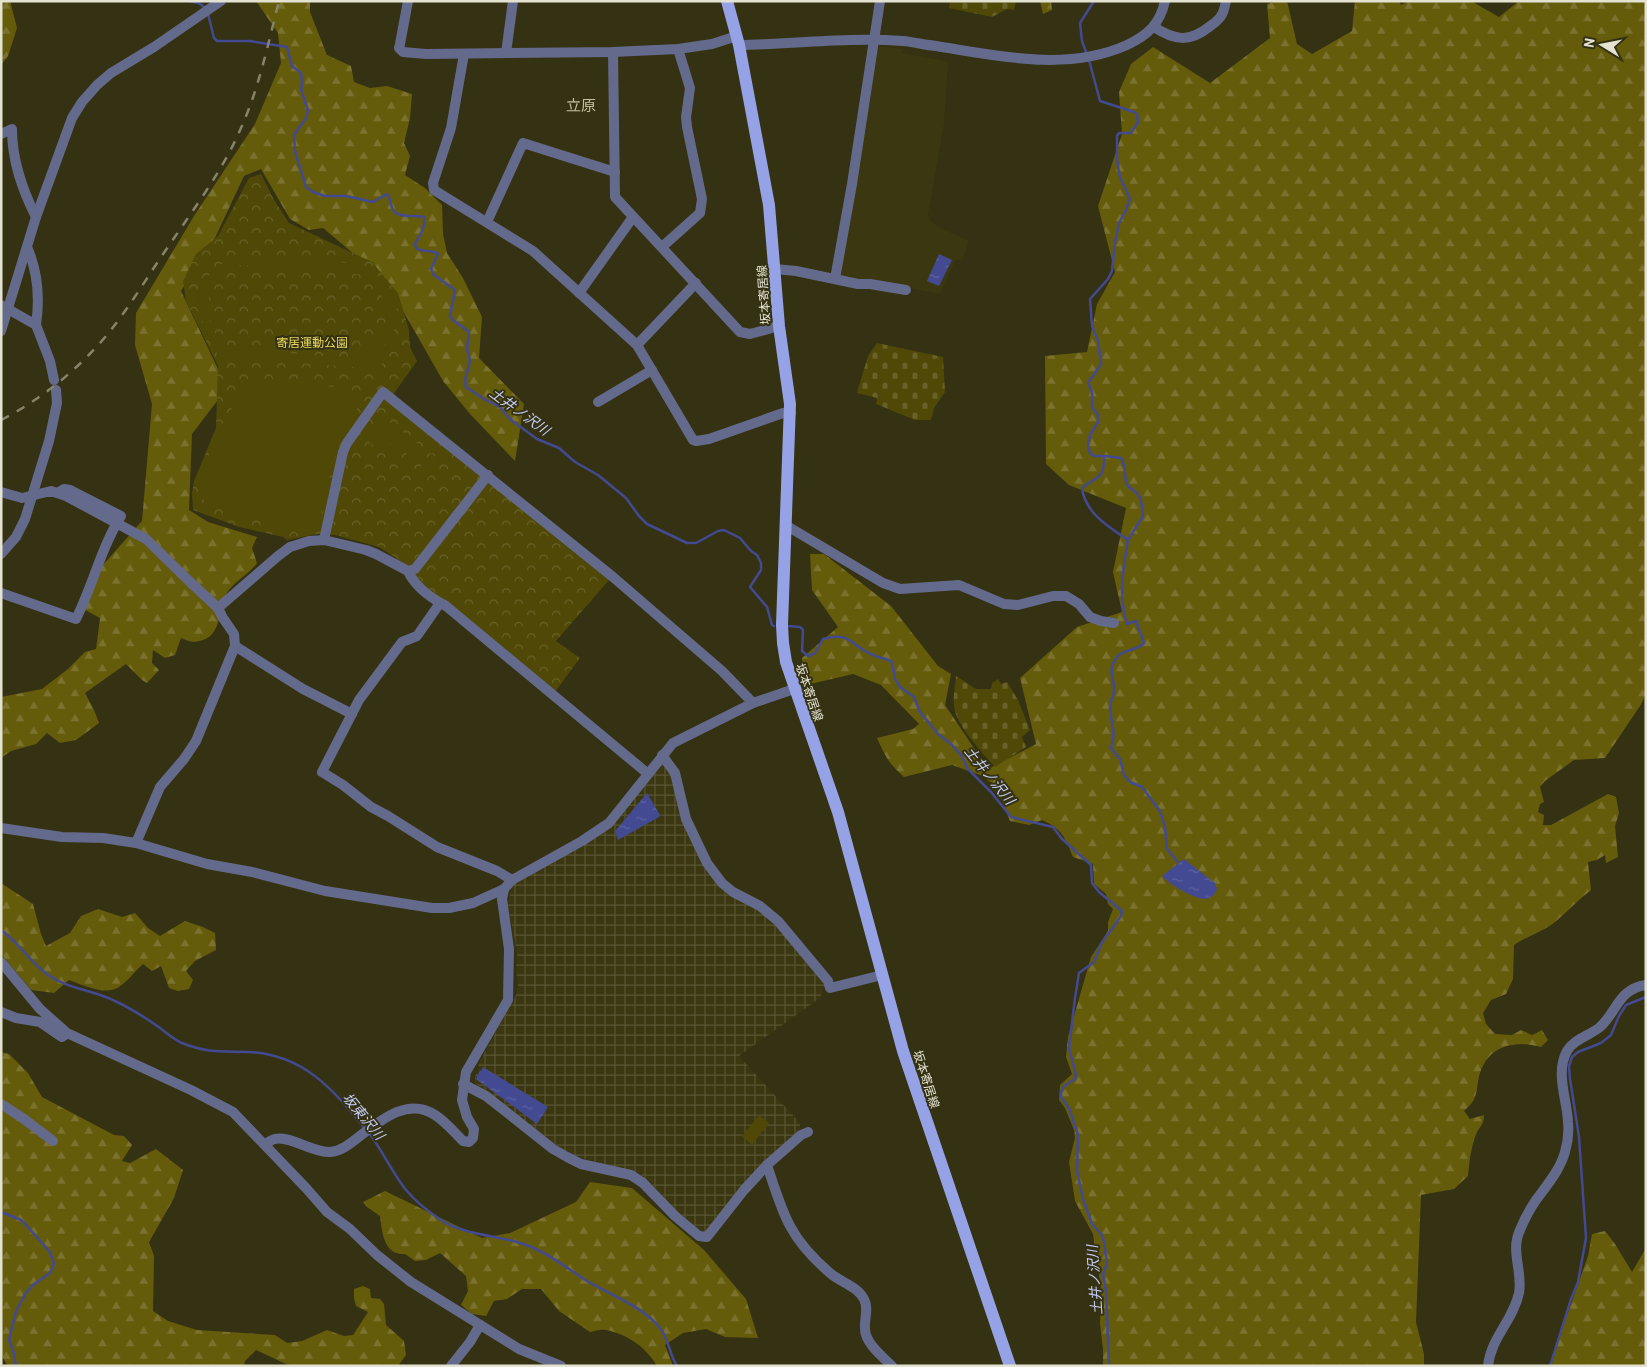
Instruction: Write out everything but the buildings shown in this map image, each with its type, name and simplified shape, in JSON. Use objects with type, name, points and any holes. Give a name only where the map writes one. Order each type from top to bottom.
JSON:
[{"type":"main road","name":"坂本寄居線","points":[[727,1],[738,40],[769,205],[779,326],[791,413],[783,643],[786,662],[838,812],[903,1050],[1010,1366]]},
{"type":"street","points":[[408,1],[399,48],[403,52],[426,54],[613,52],[678,49],[738,40],[875,40],[905,41],[1025,60],[1096,56],[1112,52],[1134,41],[1154,27],[1160,19],[1165,1]]},
{"type":"street","points":[[506,53],[513,1]]},
{"type":"street","points":[[834,279],[880,1]]},
{"type":"street","points":[[1154,27],[1167,36],[1191,37],[1202,33],[1222,16],[1226,1]]},
{"type":"street","points":[[1,331],[5,307],[36,217],[72,118],[82,102],[111,73],[218,4]]},
{"type":"street","points":[[662,247],[700,213],[702,199],[687,127],[686,117],[690,88],[678,49]]},
{"type":"street","points":[[613,52],[614,197],[740,332],[750,334],[779,326]]},
{"type":"street","points":[[464,54],[451,128],[433,183],[434,190],[533,250],[637,345],[693,440],[709,439],[783,413],[791,413]]},
{"type":"street","points":[[1,134],[12,130],[14,157],[20,182],[36,217]]},
{"type":"street","points":[[487,222],[523,143],[615,172]]},
{"type":"street","points":[[579,293],[633,217]]},
{"type":"street","points":[[1,554],[16,537],[25,519],[49,441],[57,403],[50,362],[36,324],[38,307],[37,286],[32,258],[27,247]]},
{"type":"street","points":[[775,269],[858,284],[906,290]]},
{"type":"street","points":[[637,345],[696,283]]},
{"type":"street","points":[[5,307],[36,324]]},
{"type":"street","points":[[598,402],[652,370]]},
{"type":"street","points":[[324,540],[343,452],[347,443],[383,392],[613,577],[722,671],[753,704]]},
{"type":"street","points":[[408,571],[415,569],[420,564],[488,476]]},
{"type":"street","points":[[1,593],[76,619],[90,589],[104,550],[121,516],[70,490],[64,489],[62,494]]},
{"type":"street","points":[[1,492],[22,498],[51,491],[62,494],[146,539],[218,608],[234,634],[235,646],[196,740],[184,759],[160,787],[136,843]]},
{"type":"street","points":[[787,526],[883,583],[900,589],[959,585],[1004,604],[1018,605],[1053,596],[1066,596],[1078,604],[1090,617],[1114,623]]},
{"type":"street","points":[[218,608],[290,547],[309,541],[324,540],[376,554],[408,571],[411,578],[422,590],[453,612],[647,773]]},
{"type":"street","points":[[440,603],[417,636],[402,642],[359,700],[322,772],[343,785],[371,807],[437,847],[498,871],[512,880]]},
{"type":"street","points":[[235,646],[303,689],[352,714]]},
{"type":"street","points":[[1,828],[62,837],[103,838],[136,843],[207,864],[252,872],[325,891],[432,908],[449,908],[474,903],[504,889],[512,880],[582,841],[608,823],[673,743],[688,734],[753,704],[794,689]]},
{"type":"street","points":[[662,755],[675,773],[686,819],[696,842],[707,863],[722,883],[732,892],[760,906],[778,921],[828,981],[830,988],[882,975]]},
{"type":"street","points":[[265,1144],[275,1138],[284,1139],[319,1151],[337,1151],[343,1149],[386,1116],[408,1109],[422,1110],[434,1114],[445,1122],[463,1141],[469,1142],[474,1138],[474,1129],[462,1100],[463,1084],[466,1072],[508,1000],[509,949],[502,899],[504,889]]},
{"type":"street","points":[[1,962],[40,1009],[67,1033],[191,1090],[233,1112],[327,1212],[350,1229],[377,1255],[427,1293],[519,1349],[561,1366]]},
{"type":"street","points":[[1488,1366],[1489,1354],[1497,1336],[1510,1316],[1519,1293],[1519,1278],[1515,1255],[1518,1232],[1534,1202],[1559,1167],[1567,1141],[1568,1122],[1561,1070],[1567,1050],[1574,1043],[1601,1027],[1624,995],[1632,989],[1646,986]]},
{"type":"street","points":[[1,1012],[16,1018],[40,1022],[62,1037],[67,1033]]},
{"type":"street","points":[[463,1084],[486,1096],[553,1149],[567,1157],[581,1164],[631,1175],[644,1183],[675,1216],[700,1236],[708,1237],[744,1190],[767,1165],[801,1135],[808,1132]]},
{"type":"street","points":[[1,1104],[53,1141]]},
{"type":"street","points":[[767,1165],[791,1228],[808,1250],[831,1274],[852,1287],[864,1299],[866,1314],[864,1330],[867,1337],[892,1366]]},
{"type":"street","points":[[451,1366],[470,1342],[480,1325]]},
{"type":"shaded area","points":[[883,46],[902,49],[902,53],[946,61],[948,63],[944,124],[928,215],[930,221],[939,227],[969,241],[962,261],[956,259],[940,294],[872,281],[860,281],[839,275],[876,49]]},
{"type":"shaded area","points":[[662,764],[666,765],[672,775],[708,869],[773,920],[826,982],[820,998],[739,1056],[800,1123],[800,1130],[752,1176],[708,1231],[701,1233],[679,1215],[639,1173],[570,1155],[476,1084],[475,1078],[479,1063],[516,995],[518,986],[515,940],[508,908],[508,901],[514,882],[599,835]]},
{"type":"green space","points":[[1,1],[10,1],[17,28],[8,56],[1,65]]},
{"type":"green space","points":[[256,1],[310,1],[310,12],[327,55],[351,66],[354,82],[370,88],[387,86],[412,94],[410,118],[404,143],[410,156],[405,175],[425,188],[442,205],[443,234],[447,253],[463,278],[482,317],[479,358],[524,404],[515,461],[470,414],[443,381],[386,281],[323,228],[309,230],[290,219],[261,169],[244,176],[215,238],[181,291],[227,388],[192,434],[189,510],[208,522],[257,537],[252,548],[257,563],[225,596],[217,625],[210,636],[194,642],[181,638],[175,655],[165,658],[153,650],[152,663],[159,670],[147,683],[126,664],[85,693],[99,723],[76,740],[60,743],[47,733],[36,744],[11,751],[1,758],[1,697],[42,689],[68,669],[85,652],[96,649],[100,618],[85,610],[87,583],[142,521],[152,404],[135,345],[136,313],[194,216],[255,124],[281,63],[278,33]]},
{"type":"green space","points":[[950,1],[1016,1],[1014,10],[1007,9],[992,17],[949,8]]},
{"type":"green space","points":[[1040,1],[1051,1],[1052,10],[1043,14]]},
{"type":"green space","points":[[1287,1],[1297,44],[1312,54],[1352,31],[1355,1],[1399,1],[1401,5],[1409,1],[1471,1],[1499,17],[1519,1],[1646,1],[1646,694],[1605,758],[1574,760],[1545,781],[1540,787],[1544,802],[1540,804],[1538,812],[1544,815],[1543,825],[1551,825],[1608,794],[1616,797],[1619,813],[1615,826],[1618,857],[1606,863],[1605,855],[1597,860],[1588,862],[1591,890],[1550,925],[1514,945],[1513,979],[1506,994],[1491,1000],[1483,1013],[1486,1024],[1495,1034],[1512,1035],[1521,1030],[1532,1035],[1542,1030],[1548,1040],[1541,1047],[1522,1044],[1504,1047],[1490,1056],[1480,1073],[1474,1099],[1464,1111],[1470,1119],[1484,1115],[1483,1122],[1472,1146],[1468,1176],[1454,1189],[1421,1195],[1416,1322],[1424,1354],[1424,1366],[1103,1366],[1100,1324],[1101,1290],[1093,1234],[1075,1201],[1069,1162],[1075,1138],[1074,1130],[1065,1108],[1059,1100],[1060,1085],[1072,1074],[1066,1057],[1068,1037],[1091,957],[1108,931],[1108,922],[1113,909],[1108,904],[1106,894],[1094,884],[1093,864],[1073,857],[1062,834],[1049,823],[1042,820],[1029,825],[1010,821],[1000,796],[992,783],[980,775],[952,765],[904,777],[888,759],[877,738],[913,729],[919,724],[881,685],[853,674],[802,686],[802,658],[838,627],[812,590],[810,554],[824,554],[891,606],[938,666],[951,674],[945,705],[988,769],[1036,744],[1020,678],[1077,627],[1122,612],[1113,572],[1126,508],[1069,485],[1046,464],[1045,356],[1087,352],[1097,304],[1115,272],[1098,206],[1122,134],[1119,92],[1131,64],[1153,47],[1210,83],[1270,38],[1267,4]]},
{"type":"green space","name":"寄居運動公園","points":[[261,174],[289,223],[372,262],[398,293],[409,330],[410,347],[417,361],[390,399],[610,579],[556,641],[580,658],[555,692],[424,585],[396,558],[379,547],[335,535],[317,534],[287,540],[283,537],[239,527],[193,510],[192,493],[194,481],[216,428],[218,366],[186,301],[183,281],[196,254],[218,236],[249,178]]},
{"type":"green space","points":[[237,255],[350,263],[362,266],[376,274],[391,292],[397,314],[391,335],[383,347],[371,358],[382,359],[381,369],[219,357],[204,327],[199,300],[202,287],[208,276],[220,265]],"holes":[[[241,265],[358,274],[368,279],[377,287],[386,307],[386,318],[380,339],[372,348],[357,356],[347,358],[235,349],[223,341],[214,331],[209,318],[208,305],[211,292],[217,280],[227,271]]]},
{"type":"green space","points":[[877,343],[943,357],[945,392],[934,408],[931,420],[915,420],[876,404],[877,398],[857,393],[868,356]]},
{"type":"green space","points":[[247,380],[346,388],[357,404],[356,417],[337,448],[318,525],[288,530],[205,502],[197,488],[212,446]]},
{"type":"green space","points":[[386,420],[396,427],[379,450],[369,442]]},
{"type":"green space","points":[[400,430],[410,438],[394,460],[384,453]]},
{"type":"green space","points":[[415,442],[425,449],[409,472],[399,464]]},
{"type":"green space","points":[[431,453],[441,461],[424,483],[414,476]]},
{"type":"green space","points":[[956,676],[976,689],[991,689],[992,683],[998,679],[1001,684],[1007,682],[1018,700],[1030,730],[1022,737],[1026,747],[995,767],[972,740],[957,718],[954,702]]},
{"type":"green space","points":[[1,883],[33,904],[46,946],[70,933],[81,916],[98,909],[122,917],[135,913],[148,928],[160,936],[185,921],[203,927],[215,933],[216,950],[195,961],[186,971],[193,980],[189,989],[178,991],[169,988],[161,966],[152,971],[143,964],[122,985],[113,989],[94,989],[69,980],[54,993],[31,990],[1,954]]},
{"type":"green space","points":[[1,1052],[9,1054],[28,1073],[42,1097],[114,1135],[124,1136],[132,1145],[122,1161],[130,1163],[156,1149],[183,1170],[174,1198],[149,1242],[154,1256],[153,1311],[168,1321],[197,1330],[275,1335],[287,1343],[302,1341],[327,1330],[344,1336],[353,1335],[368,1312],[356,1306],[354,1298],[354,1289],[363,1286],[370,1289],[371,1298],[380,1299],[384,1304],[386,1325],[404,1341],[406,1355],[398,1366],[290,1366],[256,1350],[245,1361],[244,1366],[8,1366],[1,1355]]},
{"type":"green space","points":[[759,1115],[769,1123],[752,1145],[742,1136]]},
{"type":"green space","points":[[590,1182],[632,1188],[704,1250],[746,1299],[758,1338],[725,1337],[706,1329],[683,1333],[665,1345],[673,1366],[657,1366],[642,1347],[628,1338],[606,1330],[590,1332],[559,1311],[541,1289],[522,1289],[507,1299],[494,1301],[486,1316],[472,1314],[461,1305],[468,1291],[466,1276],[440,1253],[426,1260],[415,1261],[405,1254],[398,1254],[393,1251],[385,1242],[380,1216],[363,1202],[385,1191],[482,1238],[510,1233],[576,1202]]},
{"type":"green space","points":[[1605,1231],[1632,1272],[1646,1248],[1646,1366],[1549,1366],[1588,1256],[1592,1234]]},
{"type":"water","points":[[939,254],[952,260],[939,286],[927,281]]},
{"type":"water","points":[[647,793],[660,815],[659,817],[618,840],[615,831]]},
{"type":"water","points":[[1184,859],[1215,883],[1217,889],[1212,896],[1204,899],[1198,898],[1177,888],[1162,876]]},
{"type":"water","points":[[483,1067],[548,1107],[537,1124],[476,1079]]},
{"type":"waterway","name":"土井ノ沢川","points":[[189,1],[200,4],[205,9]]},
{"type":"waterway","points":[[1087,55],[1082,41],[1080,23],[1094,1]]},
{"type":"waterway","name":"土井ノ沢川","points":[[208,14],[214,38],[217,41],[250,41],[287,47],[292,66],[301,73],[301,89],[308,111],[306,118],[294,135],[295,151],[306,187],[313,192],[325,196],[346,196],[373,202],[387,194],[395,213],[424,217],[423,228],[415,244],[416,248],[438,254],[431,269],[434,275],[455,290],[450,316],[469,332],[467,349],[470,360],[465,381],[466,387],[500,407],[511,420],[537,439],[559,448],[575,462],[598,475],[626,498],[647,524],[687,543],[696,543],[718,531],[724,530],[740,538],[757,555],[761,563],[761,570],[750,587],[767,607],[772,625],[774,626]]},
{"type":"waterway","points":[[1089,60],[1100,101],[1134,112],[1137,114],[1138,122],[1131,133],[1119,133],[1117,136],[1117,161],[1120,177],[1130,199],[1119,223],[1112,271],[1108,279],[1090,299],[1092,326],[1098,341],[1101,364],[1088,383],[1092,392],[1092,407],[1098,415],[1098,422],[1090,435],[1088,445],[1090,453],[1094,456],[1104,456],[1104,464],[1101,474],[1082,488],[1084,497],[1093,512],[1128,540],[1122,582],[1124,613],[1127,624],[1136,621],[1144,643],[1120,654],[1112,666],[1114,691],[1110,706],[1113,732],[1111,748],[1120,759],[1124,775],[1130,782],[1142,787],[1160,811],[1165,827],[1167,849],[1178,862]]},
{"type":"waterway","points":[[1105,456],[1121,458],[1127,484],[1138,494],[1141,500],[1143,516],[1128,540]]},
{"type":"waterway","name":"土井ノ沢川","points":[[788,626],[800,627],[803,630],[802,651],[808,656],[815,653],[823,639],[840,637],[846,638],[875,656],[892,662],[895,679],[900,687],[914,697],[920,712],[938,734],[961,755],[968,769],[991,792],[1011,817],[1053,827],[1062,839],[1091,865],[1092,883],[1099,892],[1122,911],[1121,916],[1101,944],[1094,962],[1079,973],[1069,1048],[1076,1075],[1075,1079],[1064,1086],[1061,1092],[1061,1097],[1069,1108],[1078,1135],[1077,1171],[1083,1199],[1092,1224],[1102,1235],[1104,1242],[1107,1263],[1103,1275],[1106,1291],[1109,1366]]},
{"type":"waterway","name":"坂東沢川","points":[[1,930],[48,975],[56,980],[107,997],[121,1004],[179,1042],[208,1050],[268,1055],[301,1067],[329,1088],[365,1129]]},
{"type":"waterway","points":[[1550,1366],[1578,1282],[1586,1238],[1579,1137],[1569,1066],[1572,1057],[1578,1052],[1601,1043],[1611,1035],[1626,1005],[1646,997]]},
{"type":"waterway","name":"坂東沢川","points":[[369,1133],[406,1190],[427,1210],[441,1220],[458,1228],[517,1242],[536,1249],[587,1281],[635,1307],[653,1320],[660,1328],[677,1366]]},
{"type":"waterway","points":[[1,1212],[21,1220],[50,1252],[54,1264],[50,1273],[33,1285],[26,1293],[16,1311],[9,1340],[16,1366]]},
{"type":"railway","points":[[1,420],[48,391],[77,367],[103,340],[129,306],[199,202],[226,159],[247,113],[263,66],[279,1]]},
{"type":"district","name":"立原","points":[[581,105]]}]
